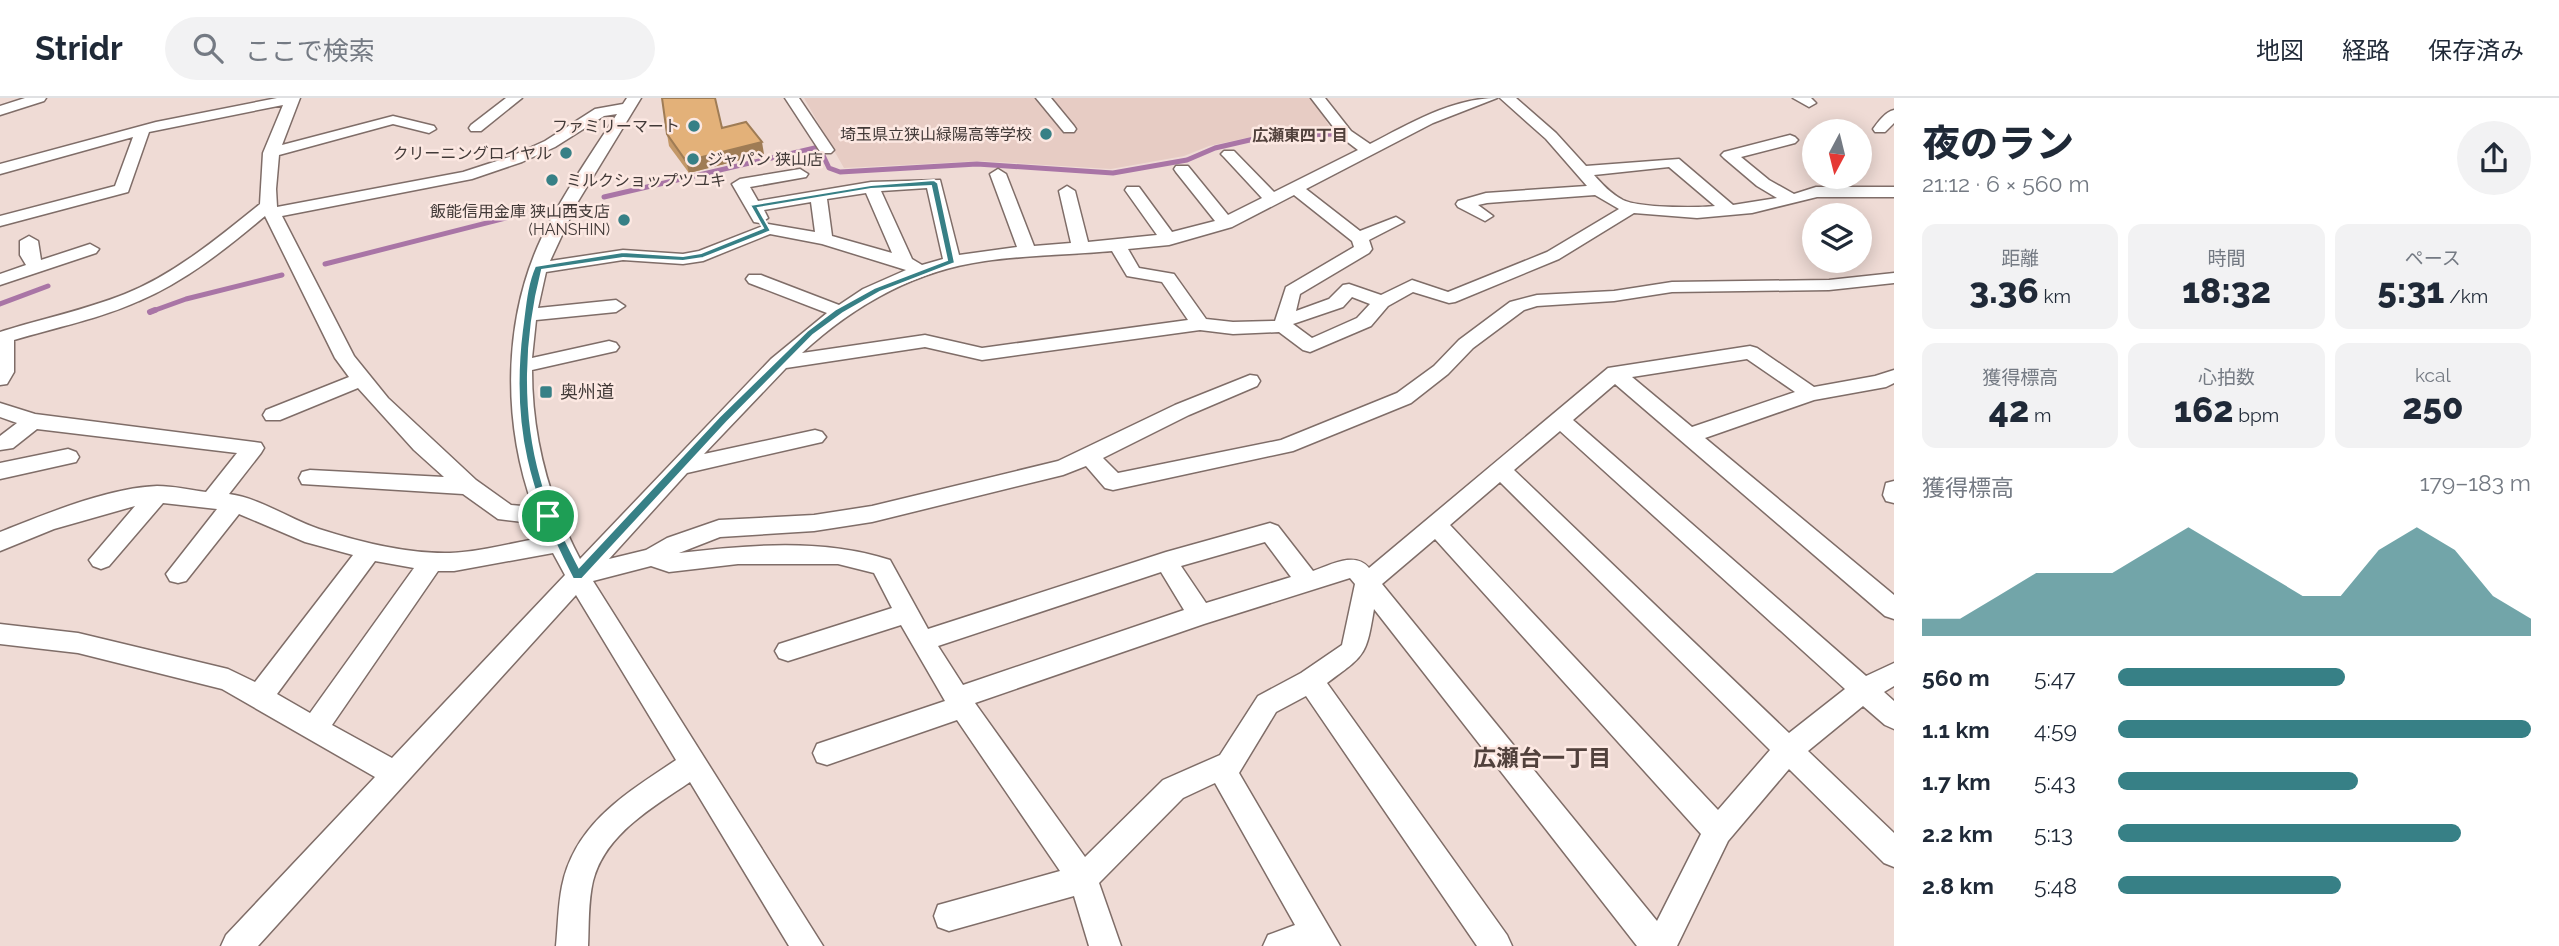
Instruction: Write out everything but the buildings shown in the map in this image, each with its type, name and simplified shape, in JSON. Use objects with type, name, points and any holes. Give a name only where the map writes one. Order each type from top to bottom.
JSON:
[{"type":"street","points":[[0,111],[39,98]]},
{"type":"street","points":[[0,169],[142,132],[188,115],[293,98]]},
{"type":"street","points":[[293,98],[271,153],[266,177],[271,209],[345,358],[381,403],[468,486],[506,513],[548,516]]},
{"type":"street","points":[[476,128],[515,98]]},
{"type":"street","points":[[792,98],[826,150]]},
{"type":"street","points":[[1043,98],[1069,129]]},
{"type":"street","points":[[1318,98],[1346,134],[1367,149]]},
{"type":"street","points":[[237,946],[679,467],[778,363],[839,311],[912,267],[1169,240],[1226,223],[1428,120],[1490,98]]},
{"type":"street","points":[[1507,98],[1551,136],[1599,190],[1616,203],[1631,208],[1697,213],[1792,200],[1816,192],[1894,192]]},
{"type":"street","points":[[0,379],[4,372],[2,338],[132,298],[180,272],[271,209],[466,177],[517,159],[550,144],[600,113],[631,103]]},
{"type":"street","points":[[631,103],[556,228],[538,268],[528,315],[522,366],[526,432],[535,477],[548,516],[578,576],[807,946]]},
{"type":"street","points":[[1880,129],[1894,114]]},
{"type":"street","points":[[271,153],[393,120],[429,129]]},
{"type":"street","points":[[0,221],[127,195],[142,132]]},
{"type":"street","points":[[0,162],[60,140]]},
{"type":"street","points":[[1790,141],[1729,155],[1763,183],[1792,200]]},
{"type":"street","points":[[1229,154],[1271,200]]},
{"type":"street","points":[[1583,171],[1673,162],[1729,210]]},
{"type":"street","points":[[1182,169],[1226,223]]},
{"type":"street","points":[[768,229],[740,184],[800,173]]},
{"type":"street","points":[[998,174],[1028,253]]},
{"type":"street","points":[[753,207],[818,194],[934,183],[952,261]]},
{"type":"street","points":[[871,187],[912,267]]},
{"type":"street","points":[[1284,324],[1292,291],[1363,249],[1360,239],[1294,187]]},
{"type":"street","points":[[1133,190],[1169,240]]},
{"type":"street","points":[[1485,216],[1464,204],[1486,198],[1599,190]]},
{"type":"street","points":[[1067,191],[1082,249]]},
{"type":"street","points":[[818,194],[824,239]]},
{"type":"street","points":[[1284,324],[1310,346],[1364,322],[1382,302],[1412,285],[1449,298],[1481,282],[1552,255],[1601,230],[1631,208]]},
{"type":"street","points":[[1360,239],[1371,231],[1396,222]]},
{"type":"street","points":[[538,268],[623,255],[683,258],[703,256],[768,229],[824,239],[912,267]]},
{"type":"street","points":[[1118,246],[1133,272],[1168,278],[1200,324]]},
{"type":"street","points":[[0,263],[31,254],[90,249]]},
{"type":"street","points":[[0,280],[31,254]]},
{"type":"street","points":[[1089,456],[1113,482],[1285,446],[1404,398],[1441,370],[1466,344],[1517,306],[1537,301],[1614,296],[1672,287],[1829,285],[1894,278]]},
{"type":"street","points":[[755,279],[839,311]]},
{"type":"street","points":[[778,363],[925,341],[982,354],[1200,324],[1233,328],[1284,324],[1336,303],[1349,289],[1382,302]]},
{"type":"street","points":[[528,315],[617,306]]},
{"type":"street","points":[[522,366],[609,348]]},
{"type":"street","points":[[949,916],[1083,879],[1173,789],[1186,781],[1230,764],[1267,704],[1310,681],[1351,652],[1356,642],[1367,583],[1615,373],[1750,352],[1811,394]]},
{"type":"street","points":[[1615,373],[1894,608]]},
{"type":"street","points":[[273,415],[362,379]]},
{"type":"street","points":[[578,576],[652,557],[675,544],[719,529],[814,523],[872,514],[1063,467],[1250,381]]},
{"type":"street","points":[[1688,436],[1811,394],[1889,384]]},
{"type":"street","points":[[0,410],[33,421],[253,448],[224,501],[178,574]]},
{"type":"street","points":[[1559,419],[1894,717]]},
{"type":"street","points":[[0,443],[6,443],[33,421]]},
{"type":"street","points":[[679,467],[816,438]]},
{"type":"street","points":[[0,471],[68,457]]},
{"type":"street","points":[[1502,471],[1894,853]]},
{"type":"street","points":[[310,478],[468,486]]},
{"type":"street","points":[[0,541],[119,500],[158,494],[224,501],[313,536],[369,551],[431,562],[454,562],[560,543]]},
{"type":"street","points":[[101,560],[158,494]]},
{"type":"street","points":[[1436,525],[1718,831]]},
{"type":"street","points":[[922,641],[1166,561],[1270,532],[1307,580]]},
{"type":"street","points":[[260,696],[369,551]]},
{"type":"street","points":[[652,557],[669,563],[738,555],[838,555],[882,566],[922,641],[960,702],[1083,879],[1105,946]]},
{"type":"street","points":[[1166,561],[1200,615]]},
{"type":"street","points":[[314,727],[431,562]]},
{"type":"street","points":[[827,753],[1200,615],[1354,567],[1659,946],[1718,831],[1787,751],[1863,690],[1894,674]]},
{"type":"street","points":[[788,651],[907,613]]},
{"type":"street","points":[[0,634],[78,643],[228,680],[395,774]]},
{"type":"street","points":[[1310,681],[1496,946]]},
{"type":"street","points":[[572,946],[578,879],[596,838],[627,810],[694,764]]},
{"type":"street","points":[[1220,768],[1320,940],[1279,946]]},
{"type":"shaded area","name":"埼玉県立狭山緑陽高等学校","points":[[804,98],[1312,98],[1334,134],[1265,134],[1209,146],[1184,156],[1111,169],[980,161],[844,168]]},
{"type":"waterway","points":[[604,197],[819,147],[829,168],[840,172],[977,164],[1113,173],[1187,160],[1215,148],[1267,136],[1336,134]]},
{"type":"waterway","points":[[325,264],[518,215]]},
{"type":"waterway","points":[[155,310],[150,312],[186,299],[282,275]]},
{"type":"waterway","points":[[0,304],[48,286]]},
{"type":"place","name":"ファミリーマート","points":[[694,126]]},
{"type":"place","name":"埼玉県立狭山緑陽高等学校","points":[[1046,134]]},
{"type":"place","name":"クリーニングロイヤル","points":[[566,153]]},
{"type":"place","name":"ジャパン 狭山店","points":[[693,159]]},
{"type":"place","name":"ミルクショップツユキ","points":[[552,180]]},
{"type":"place","name":"飯能信用金庫 狭山西支店 (HANSHIN)","points":[[624,220]]},
{"type":"place","name":"奥州道","points":[[546,392]]},
{"type":"district","name":"広瀬東四丁目","points":[[1300,135]]},
{"type":"district","name":"広瀬台一丁目","points":[[1542,758]]},
{"type":"route","points":[[934,183],[952,261],[920,271],[877,290],[839,311],[810,333],[723,420],[578,576],[548,516],[535,477],[526,432],[522,366],[531,292],[538,268],[623,255],[683,258],[703,256],[768,229],[753,207],[818,194],[934,183]]}]
